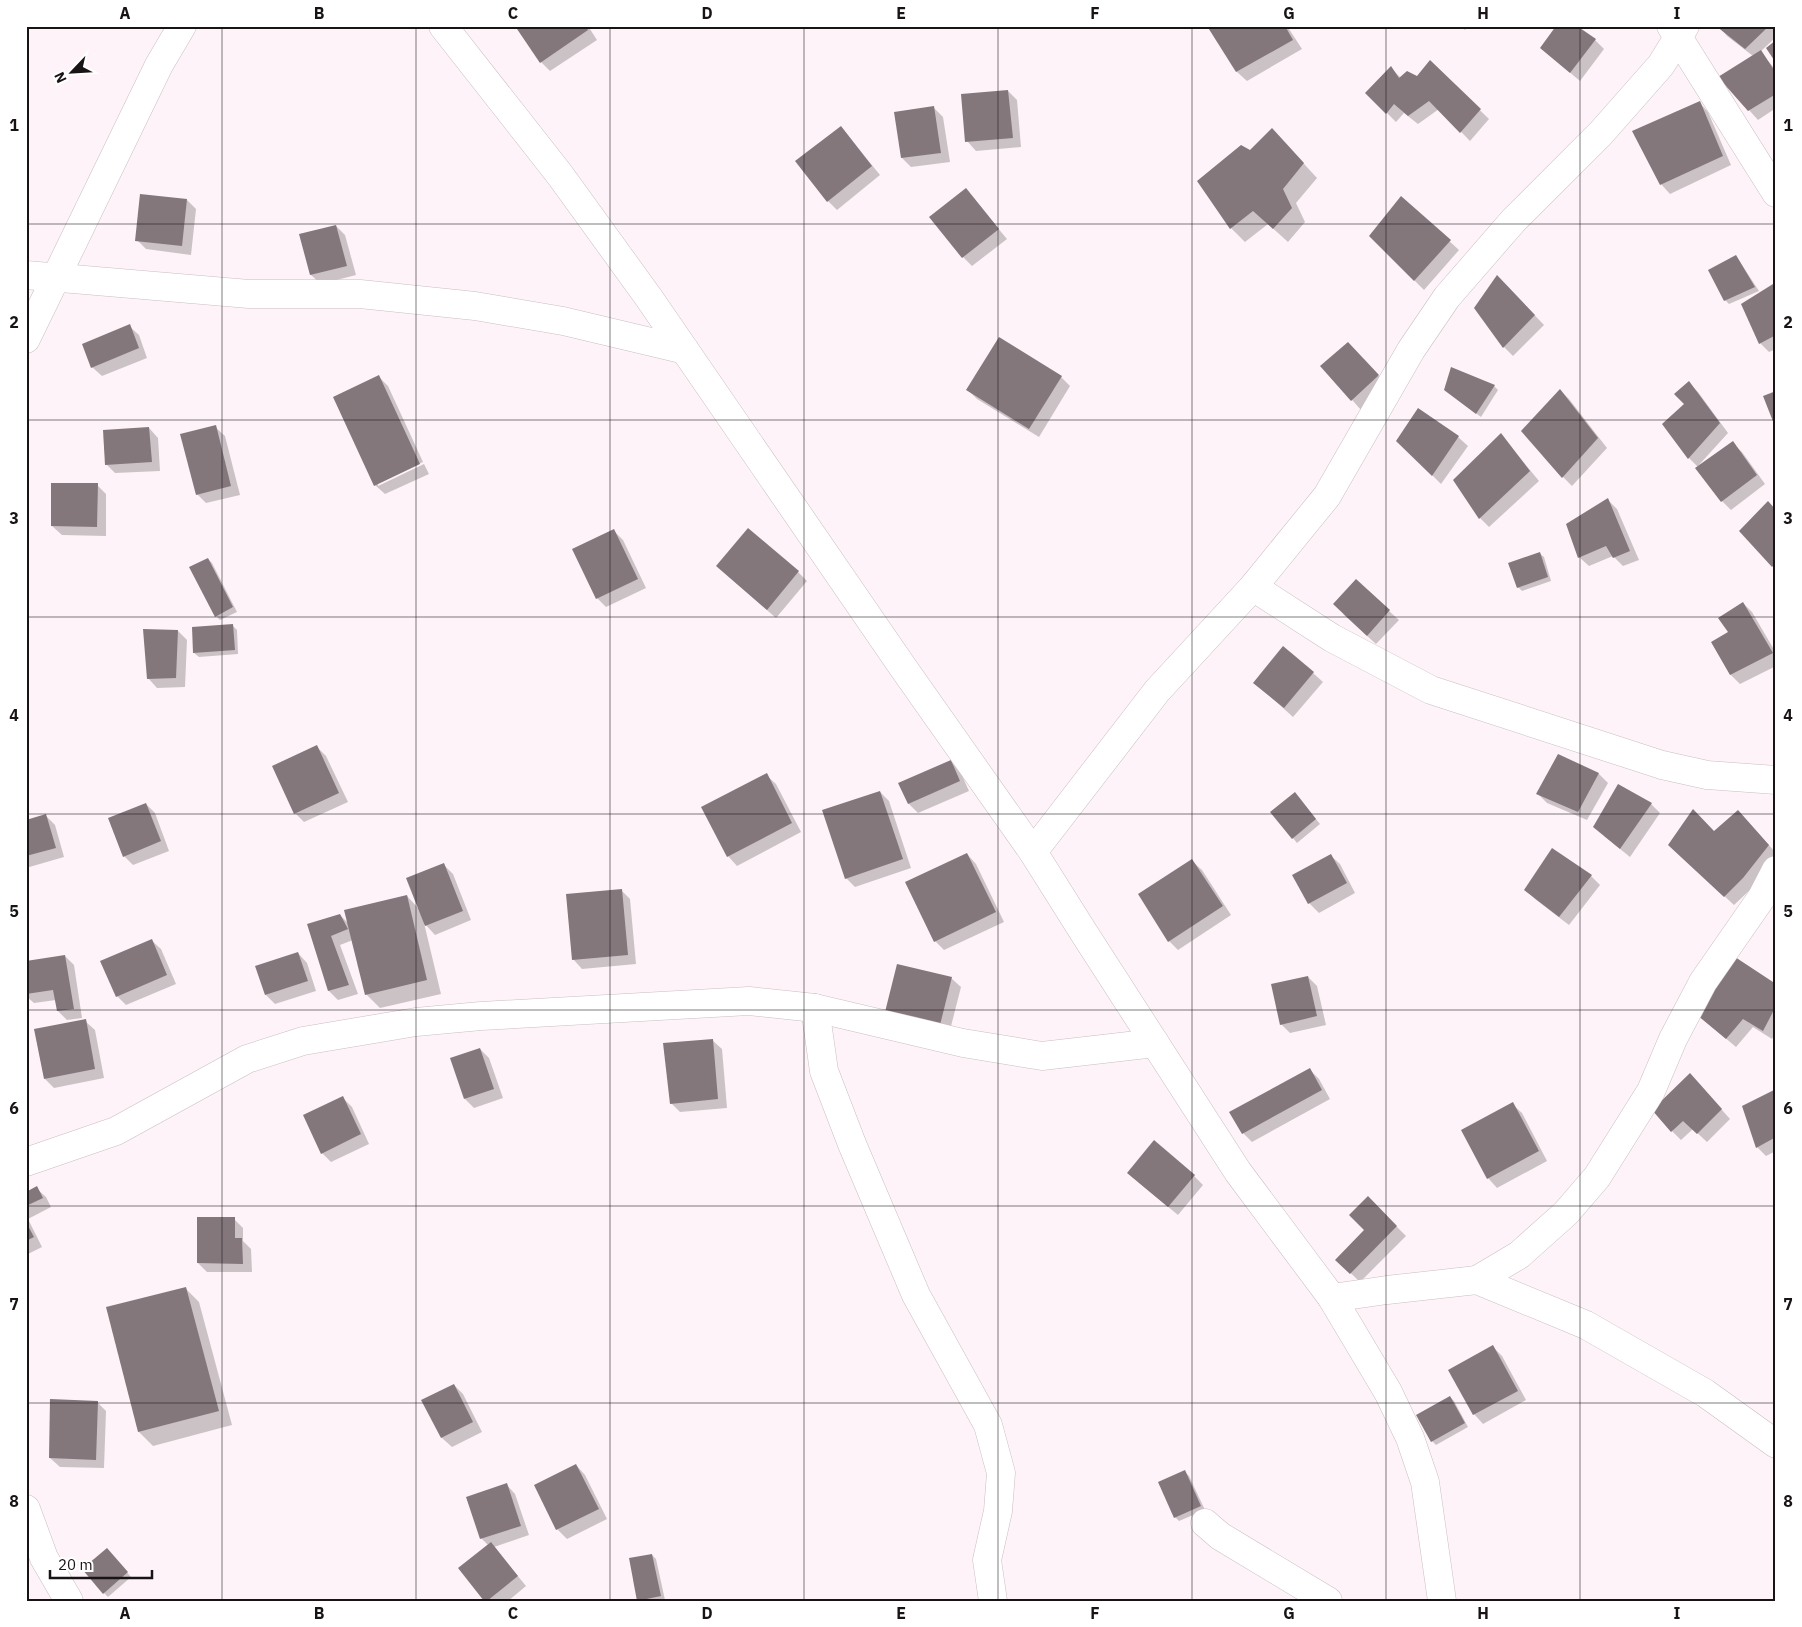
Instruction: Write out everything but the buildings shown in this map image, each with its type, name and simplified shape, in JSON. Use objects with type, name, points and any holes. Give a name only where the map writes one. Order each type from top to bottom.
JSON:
[{"type":"street","points":[[26,338],[57,278],[159,65],[182,26]]},
{"type":"street","points":[[443,26],[560,175],[685,350],[902,666],[1033,852],[1238,1172],[1332,1298],[1388,1392],[1410,1438],[1425,1482],[1442,1601]]},
{"type":"street","points":[[1033,852],[1157,691],[1253,587],[1327,496],[1411,350],[1447,297],[1513,221],[1601,133],[1661,65],[1678,29]]},
{"type":"street","points":[[1678,29],[1776,193]]},
{"type":"street","points":[[26,275],[249,294],[360,294],[475,306],[563,321],[685,350]]},
{"type":"street","points":[[1253,587],[1332,638],[1431,690],[1662,765],[1706,775],[1776,780]]},
{"type":"street","points":[[1332,1298],[1477,1280],[1519,1255],[1566,1213],[1597,1177],[1651,1091],[1673,1039],[1703,982],[1762,897],[1776,870]]},
{"type":"street","points":[[26,1162],[116,1130],[247,1059],[303,1041],[416,1022],[481,1016],[749,1001],[816,1008],[963,1043],[1042,1056],[1155,1043]]},
{"type":"street","points":[[816,1008],[824,1071],[852,1144],[916,1295],[988,1425],[1001,1473],[998,1511],[987,1560],[993,1601]]},
{"type":"street","points":[[1477,1280],[1586,1325],[1704,1393],[1776,1444]]},
{"type":"street","points":[[26,1509],[44,1558],[70,1601]]},
{"type":"street","points":[[1205,1523],[1220,1536],[1328,1601]]}]
